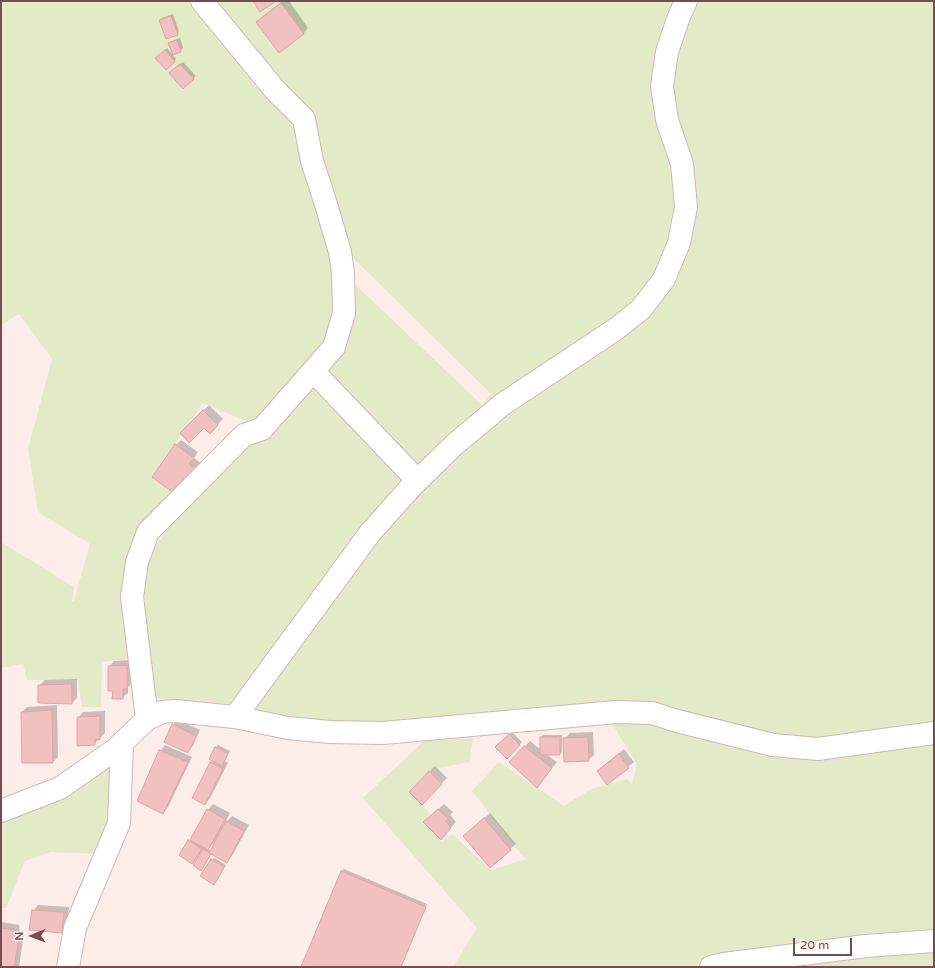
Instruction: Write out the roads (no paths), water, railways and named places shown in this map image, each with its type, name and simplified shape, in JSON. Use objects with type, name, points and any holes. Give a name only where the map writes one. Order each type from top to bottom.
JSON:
[{"type":"street","points":[[147,719],[132,597],[137,562],[148,532],[244,436],[262,429],[334,347],[344,313],[343,273],[340,252],[312,161],[304,119],[275,90],[202,1]]},
{"type":"street","points":[[235,717],[370,533],[410,487],[454,445],[503,404],[616,329],[635,314],[641,309],[664,280],[679,243],[686,207],[682,164],[666,120],[662,86],[667,52],[678,19],[686,1]]},
{"type":"street","points":[[313,371],[417,480]]},
{"type":"street","points":[[1,811],[60,788],[116,749],[147,719],[162,712],[176,711],[235,717],[288,728],[330,732],[383,732],[616,712],[652,713],[677,721],[773,745],[818,749],[934,732]]},
{"type":"street","points":[[68,967],[75,928],[119,822],[122,743]]},
{"type":"street","points":[[711,967],[724,964],[866,946],[934,942]]}]
